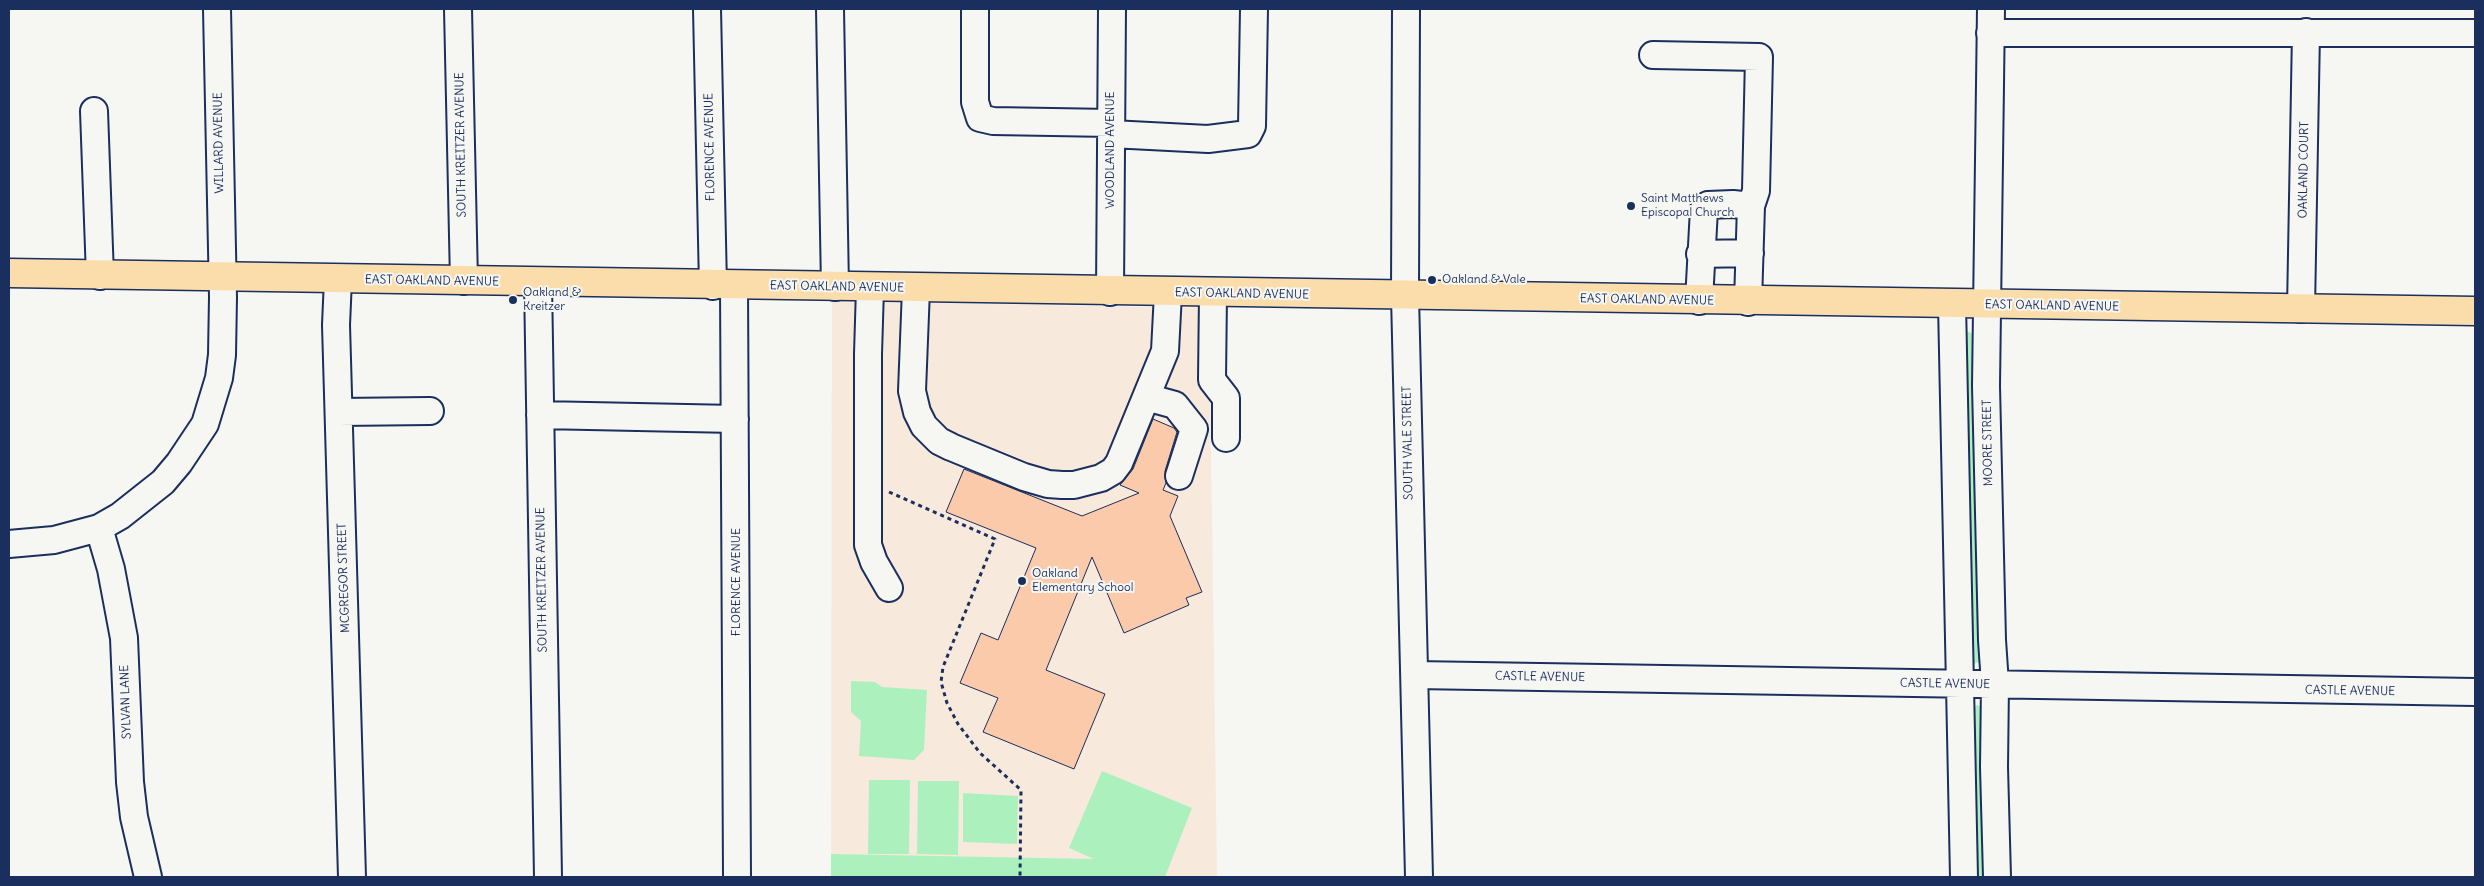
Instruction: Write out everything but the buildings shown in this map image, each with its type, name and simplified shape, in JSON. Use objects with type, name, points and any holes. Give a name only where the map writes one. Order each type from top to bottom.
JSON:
[{"type":"main road","name":"EAST OAKLAND AVENUE","points":[[9,273],[1213,294],[2475,311]]},
{"type":"street","name":"WILLARD AVENUE","points":[[9,544],[54,540],[99,528],[140,502],[163,482],[179,463],[205,424],[219,378],[222,355],[217,9]]},
{"type":"street","name":"SOUTH KREITZER AVENUE","points":[[458,9],[464,281]]},
{"type":"street","name":"FLORENCE AVENUE","points":[[707,9],[724,286],[735,419],[737,877]]},
{"type":"street","points":[[830,9],[835,287]]},
{"type":"street","points":[[975,9],[975,102],[980,118],[993,122],[1111,129],[1208,139],[1248,134],[1252,126],[1254,9]]},
{"type":"street","name":"WOODLAND AVENUE","points":[[1110,292],[1112,9]]},
{"type":"street","name":"SOUTH VALE STREET","points":[[1406,9],[1405,296],[1419,877]]},
{"type":"street","points":[[1990,21],[2306,32],[2475,33]]},
{"type":"street","name":"MOORE STREET","points":[[1990,21],[1986,305],[1992,630],[1996,684],[1994,767],[1997,877]]},
{"type":"street","name":"OAKLAND COURT","points":[[2301,309],[2306,32]]},
{"type":"street","points":[[1653,54],[1759,57],[1756,191],[1751,206],[1748,302]]},
{"type":"street","points":[[94,111],[100,276]]},
{"type":"street","points":[[1699,301],[1700,254],[1704,209],[1708,205],[1751,206]]},
{"type":"street","points":[[1700,254],[1750,253]]},
{"type":"street","name":"MCGREGOR STREET","points":[[338,279],[336,325],[352,877]]},
{"type":"street","name":"SOUTH KREITZER AVENUE","points":[[538,283],[548,877]]},
{"type":"street","points":[[870,288],[868,545],[874,562],[889,588]]},
{"type":"street","points":[[916,289],[913,397],[924,426],[945,444],[1024,477],[1048,484],[1074,485],[1087,483],[1107,474],[1119,463],[1165,351],[1168,293]]},
{"type":"street","points":[[1213,294],[1212,380],[1226,398],[1226,438]]},
{"type":"street","points":[[1952,304],[1964,877]]},
{"type":"street","points":[[1146,397],[1175,405],[1194,429],[1179,476]]},
{"type":"street","points":[[339,412],[430,411]]},
{"type":"street","points":[[540,415],[735,419]]},
{"type":"street","name":"SYLVAN LANE","points":[[99,528],[117,596],[124,638],[130,782],[134,817],[148,877]]},
{"type":"street","name":"CASTLE AVENUE","points":[[1415,675],[2475,692]]},
{"type":"path","points":[[868,483],[996,539],[943,666],[941,682],[947,703],[958,724],[980,753],[1021,790],[1020,877]]},
{"type":"shaded area","name":"Oakland Elementary School","points":[[832,301],[1209,308],[1217,877],[831,877]]},
{"type":"green space","points":[[1967,331],[1975,335],[1981,661],[1974,664],[1970,663],[1964,332]]},
{"type":"green space","points":[[851,681],[875,682],[882,687],[927,690],[924,750],[914,760],[859,756],[861,721],[851,712]]},
{"type":"green space","points":[[1977,705],[1982,707],[1989,877],[1970,877],[1972,707]]},
{"type":"green space","points":[[1102,771],[1192,808],[1165,877],[831,877],[831,854],[1094,859],[1069,848]]},
{"type":"green space","points":[[869,780],[910,780],[909,854],[868,854]]},
{"type":"green space","points":[[918,781],[959,781],[958,855],[917,854]]},
{"type":"green space","points":[[963,793],[1018,796],[1017,844],[963,842]]},
{"type":"place","name":"Saint Matthews Episcopal Church","points":[[1631,206]]},
{"type":"place","name":"Oakland & Vale","points":[[1432,280]]},
{"type":"place","name":"Oakland & Kreitzer","points":[[513,300]]},
{"type":"place","name":"Oakland Elementary School","points":[[1022,581]]}]
